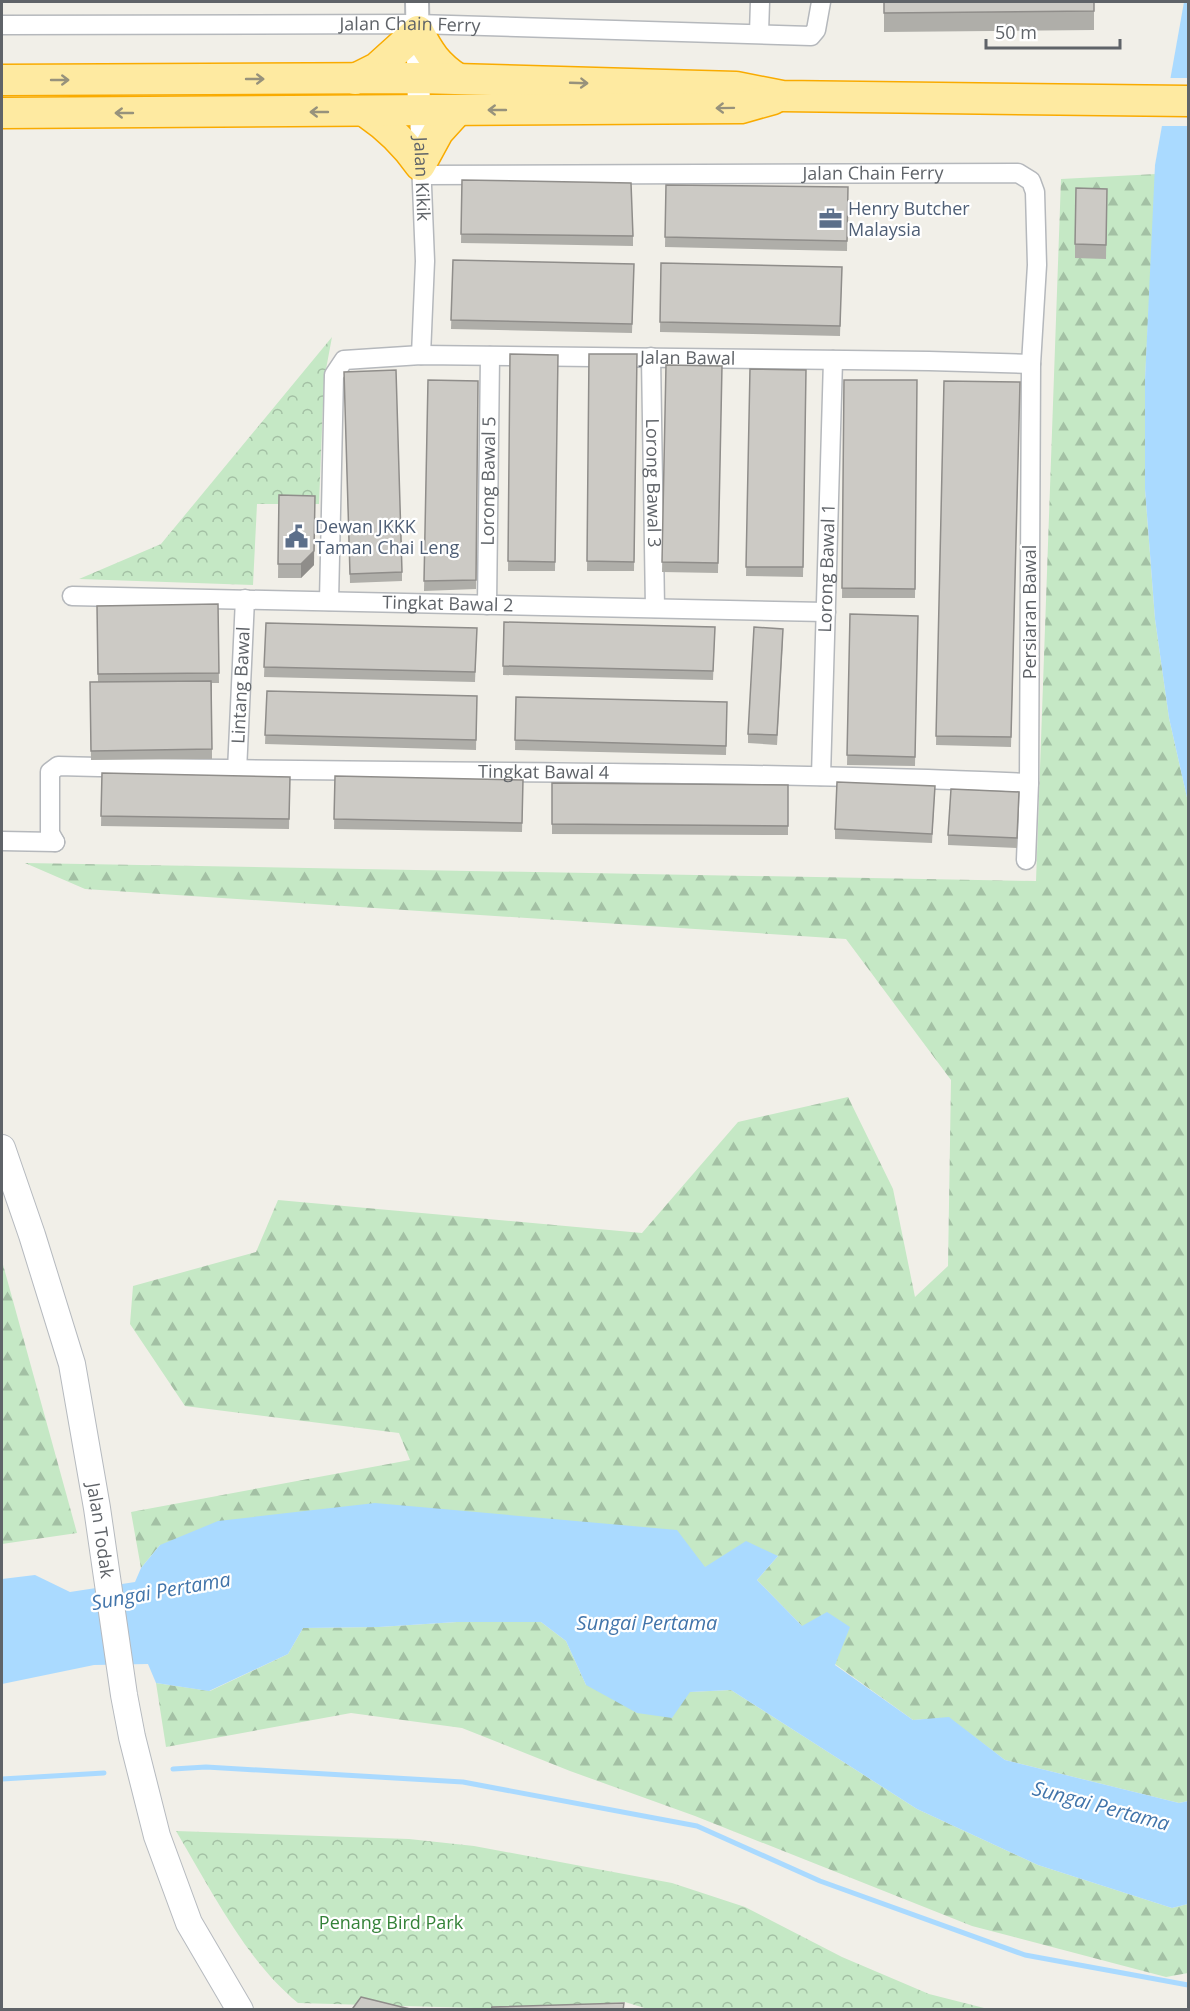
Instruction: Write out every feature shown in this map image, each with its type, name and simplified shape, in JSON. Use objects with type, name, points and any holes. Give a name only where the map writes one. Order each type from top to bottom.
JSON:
[{"type":"highway","points":[[355,79],[376,69],[418,27],[428,51],[442,68],[458,79]]},
{"type":"highway","points":[[2,80],[419,78],[736,87],[782,96],[1188,101]]},
{"type":"highway","points":[[6,118],[458,110],[741,108],[782,96]]},
{"type":"highway","points":[[420,170],[438,132],[458,110]]},
{"type":"highway","points":[[366,112],[390,129],[409,150],[420,170]]},
{"type":"main road","name":"Jalan Todak","points":[[2,1148],[72,1364],[97,1508],[132,1737],[157,1836],[189,1923],[240,2010]]},
{"type":"street","name":"Jalan Kikik","points":[[417,2],[420,170],[425,261],[421,355]]},
{"type":"street","points":[[759,33],[760,2]]},
{"type":"street","name":"Jalan Chain Ferry","points":[[2,25],[418,27],[759,33],[811,36],[816,30],[820,2]]},
{"type":"street","name":"Jalan Chain Ferry","points":[[420,170],[1018,173],[1031,181],[1035,192],[1037,265],[1031,364]]},
{"type":"street","name":"Jalan Bawal","points":[[329,601],[334,375],[344,360],[421,355],[1031,364]]},
{"type":"street","name":"Lorong Bawal 5","points":[[487,605],[490,356]]},
{"type":"street","name":"Lorong Bawal 3","points":[[651,357],[655,608]]},
{"type":"street","name":"Lorong Bawal 1","points":[[821,776],[833,360]]},
{"type":"street","name":"Persiaran Bawal","points":[[1026,860],[1029,783],[1031,364]]},
{"type":"street","name":"Tingkat Bawal 2","points":[[72,596],[826,612]]},
{"type":"street","name":"Lintang Bawal","points":[[237,771],[245,599]]},
{"type":"street","name":"Tingkat Bawal 4","points":[[2,840],[55,842],[50,833],[50,772],[58,766],[237,771],[821,776],[1029,783]]},
{"type":"green space","points":[[1156,174],[1145,379],[1145,489],[1155,619],[1169,718],[1188,802],[1188,1801],[1179,1803],[1005,1760],[949,1718],[913,1720],[835,1664],[757,1580],[778,1556],[705,1567],[160,1545],[141,1568],[131,1512],[410,1460],[399,1433],[185,1406],[130,1324],[133,1286],[256,1252],[278,1200],[642,1233],[738,1122],[848,1097],[893,1189],[915,1297],[948,1266],[951,1080],[846,939],[85,889],[25,863],[1036,881],[1061,179]]},
{"type":"green space","points":[[332,337],[324,380],[319,504],[257,504],[253,585],[79,579],[161,544]]},
{"type":"green space","points":[[2,1261],[77,1533],[2,1544]]},
{"type":"green space","points":[[457,1622],[541,1622],[566,1641],[586,1685],[689,1692],[731,1690],[917,1809],[1038,1865],[1172,1908],[1188,1904],[1188,1973],[1166,1977],[972,1926],[695,1816],[570,1771],[462,1728],[351,1713],[166,1747],[156,1683],[210,1691],[288,1654],[303,1628],[379,1627]]},
{"type":"green space","name":"Penang Bird Park","points":[[176,1831],[409,1839],[474,1846],[672,1883],[745,1907],[842,1957],[929,1994],[988,2009],[651,2010],[625,2002],[511,2009],[298,2003],[262,1966],[230,1923]]},
{"type":"water","points":[[1184,2],[1188,2],[1188,802],[1169,718],[1155,619],[1145,489],[1145,379],[1155,165]]},
{"type":"water","name":"Sungai Pertama","points":[[375,1503],[677,1530],[705,1567],[746,1541],[778,1556],[757,1580],[802,1626],[827,1612],[850,1627],[835,1665],[913,1720],[949,1717],[1005,1760],[1179,1803],[1188,1801],[1188,1904],[1172,1908],[1038,1865],[917,1809],[731,1690],[690,1692],[672,1718],[637,1713],[586,1685],[566,1641],[541,1622],[457,1622],[379,1627],[303,1628],[288,1654],[209,1691],[156,1683],[148,1664],[94,1665],[2,1684],[2,1579],[35,1575],[70,1592],[135,1582],[141,1568],[160,1545],[218,1521]]},
{"type":"pier","points":[[1168,78],[1188,78],[1188,126],[1159,126]]},
{"type":"building","points":[[884,2],[1094,2],[1094,11],[884,13]]},
{"type":"building","points":[[462,180],[631,183],[633,236],[461,234]]},
{"type":"building","points":[[666,185],[848,187],[847,241],[665,237]]},
{"type":"building","points":[[1076,188],[1107,189],[1106,245],[1075,244]]},
{"type":"building","points":[[453,260],[634,264],[632,324],[451,320]]},
{"type":"building","points":[[661,263],[842,267],[840,326],[660,322]]},
{"type":"building","points":[[510,354],[558,355],[555,562],[508,561]]},
{"type":"building","points":[[589,354],[637,354],[634,562],[587,561]]},
{"type":"building","points":[[666,365],[722,366],[718,563],[662,562]]},
{"type":"building","points":[[750,369],[806,370],[803,567],[746,567]]},
{"type":"building","points":[[396,370],[402,572],[350,574],[344,372]]},
{"type":"building","points":[[428,380],[478,381],[476,580],[424,581]]},
{"type":"building","points":[[844,380],[917,380],[915,589],[842,588]]},
{"type":"building","points":[[944,381],[1020,382],[1011,737],[936,736]]},
{"type":"building","name":"Dewan JKKK Taman Chai Leng","points":[[279,495],[315,496],[314,551],[301,564],[278,564]]},
{"type":"building","points":[[218,604],[219,673],[98,674],[97,606]]},
{"type":"building","points":[[850,614],[918,616],[915,757],[847,755]]},
{"type":"building","points":[[504,622],[715,627],[713,671],[503,666]]},
{"type":"building","points":[[266,623],[477,628],[475,672],[264,667]]},
{"type":"building","points":[[754,627],[783,629],[777,735],[748,734]]},
{"type":"building","points":[[211,681],[212,749],[91,751],[90,682]]},
{"type":"building","points":[[267,691],[477,696],[476,740],[265,735]]},
{"type":"building","points":[[516,697],[727,702],[726,746],[515,740]]},
{"type":"building","points":[[102,773],[290,777],[289,819],[101,816]]},
{"type":"building","points":[[335,776],[523,780],[522,823],[334,819]]},
{"type":"building","points":[[837,782],[935,786],[932,834],[835,829]]},
{"type":"building","points":[[552,783],[788,785],[788,826],[552,824]]},
{"type":"building","points":[[951,789],[1019,792],[1017,838],[948,835]]},
{"type":"building","points":[[361,1997],[414,2010],[355,2010],[353,2008]]},
{"type":"building","points":[[624,2003],[623,2010],[491,2010],[492,2007]]},
{"type":"waterway","points":[[173,1769],[206,1767],[463,1782],[697,1826],[820,1881],[1025,1955],[1188,1985]]},
{"type":"waterway","points":[[2,1779],[104,1773]]},
{"type":"place","name":"Henry Butcher Malaysia","points":[[830,219]]},
{"type":"place","name":"Dewan JKKK Taman Chai Leng","points":[[297,537]]}]
